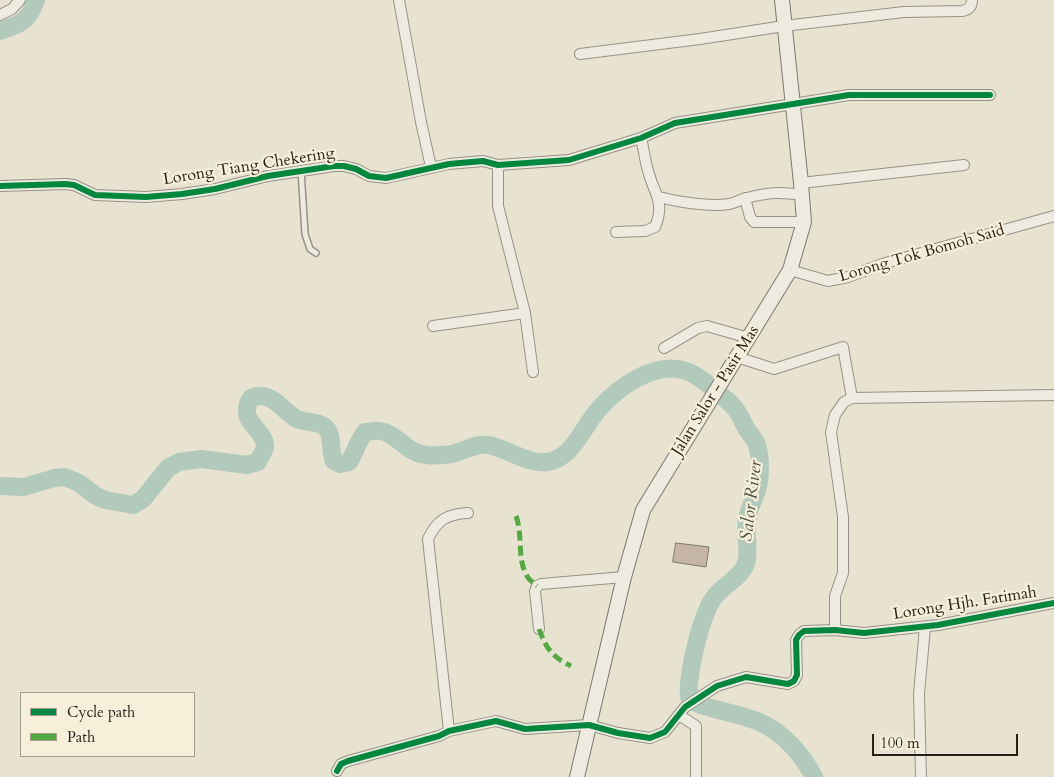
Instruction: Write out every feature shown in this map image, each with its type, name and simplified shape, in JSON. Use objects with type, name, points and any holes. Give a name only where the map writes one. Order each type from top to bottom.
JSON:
[{"type":"main road","name":"Jalan Salor - Pasir Mas","points":[[577,777],[624,577],[643,510],[790,270],[804,222],[782,0]]},
{"type":"street","points":[[0,15],[12,9],[20,0]]},
{"type":"street","points":[[400,0],[431,168]]},
{"type":"street","points":[[580,54],[784,26],[904,12],[962,11],[970,7],[972,0]]},
{"type":"street","name":"Lorong Tiang Chekering","points":[[0,186],[65,184],[74,185],[95,195],[146,196],[182,194],[215,189],[301,170],[344,166],[356,169],[370,176],[386,178],[450,164],[483,161],[498,165],[569,160],[641,138],[675,123],[849,95],[990,95]]},
{"type":"street","points":[[616,232],[645,230],[655,227],[658,219],[659,197],[652,185],[641,138]]},
{"type":"street","points":[[498,165],[498,206],[524,313],[533,372]]},
{"type":"street","points":[[659,197],[669,200],[708,204],[729,204],[745,198],[775,192],[964,165]]},
{"type":"street","points":[[745,198],[750,217],[754,222],[804,222]]},
{"type":"street","name":"Lorong Tok Bomoh Said","points":[[790,270],[828,281],[848,278],[882,264],[1054,216]]},
{"type":"street","points":[[432,326],[524,313]]},
{"type":"street","points":[[664,348],[698,328],[707,326],[748,338]]},
{"type":"street","points":[[737,357],[774,369],[843,347],[852,398]]},
{"type":"street","points":[[835,630],[835,596],[843,573],[843,517],[831,432],[835,414],[844,402],[852,398],[1054,395]]},
{"type":"street","points":[[449,731],[428,539],[434,528],[442,520],[455,514],[468,513]]},
{"type":"street","points":[[539,629],[535,591],[540,584],[624,577]]},
{"type":"street","name":"Lorong Hjh. Fatimah","points":[[337,771],[341,764],[348,760],[439,736],[449,731],[496,721],[526,729],[589,725],[627,735],[650,738],[665,732],[682,712],[702,695],[717,686],[746,678],[788,684],[794,681],[797,675],[796,640],[804,631],[835,630],[864,633],[925,627],[1054,602]]},
{"type":"street","points":[[921,777],[920,694],[925,627]]},
{"type":"street","points":[[682,712],[696,726],[696,777]]},
{"type":"lane","points":[[301,170],[305,234],[310,248],[316,253]]},
{"type":"building","points":[[676,543],[709,547],[706,567],[673,562]]},
{"type":"waterway","name":"Salor River","points":[[0,31],[27,18],[36,0]]},
{"type":"waterway","name":"Salor River","points":[[0,486],[24,487],[54,478],[65,477],[79,483],[96,496],[105,500],[133,505],[143,499],[168,468],[179,462],[201,459],[247,465],[258,462],[265,447],[264,441],[249,419],[247,406],[251,398],[259,396],[272,399],[297,419],[320,424],[326,428],[330,436],[334,461],[340,464],[349,462],[365,432],[376,431],[392,435],[413,451],[426,455],[452,454],[474,446],[488,445],[531,461],[546,462],[555,460],[570,449],[598,410],[626,385],[638,378],[662,369],[686,371],[696,375],[705,382],[736,410],[746,429],[756,442],[760,468],[757,490],[747,519],[747,560],[737,577],[717,594],[708,608],[695,647],[690,675],[689,697],[701,705],[766,725],[790,744],[804,760],[814,777]]},
{"type":"marked path","points":[[516,516],[523,568],[528,578],[537,586]]},
{"type":"marked path","points":[[539,629],[544,642],[554,655],[571,666]]},
{"type":"cycle path","points":[[0,186],[65,184],[74,185],[95,195],[146,197],[215,189],[268,176],[334,166],[344,166],[356,169],[369,176],[386,178],[449,164],[483,161],[498,165],[569,160],[641,138],[675,123],[849,95],[990,95]]},
{"type":"cycle path","points":[[337,771],[341,764],[348,761],[439,736],[449,731],[496,721],[525,729],[589,725],[618,733],[650,738],[665,732],[685,707],[717,686],[746,677],[788,684],[794,681],[797,675],[796,640],[804,631],[835,630],[864,633],[938,625],[1054,603]]}]
